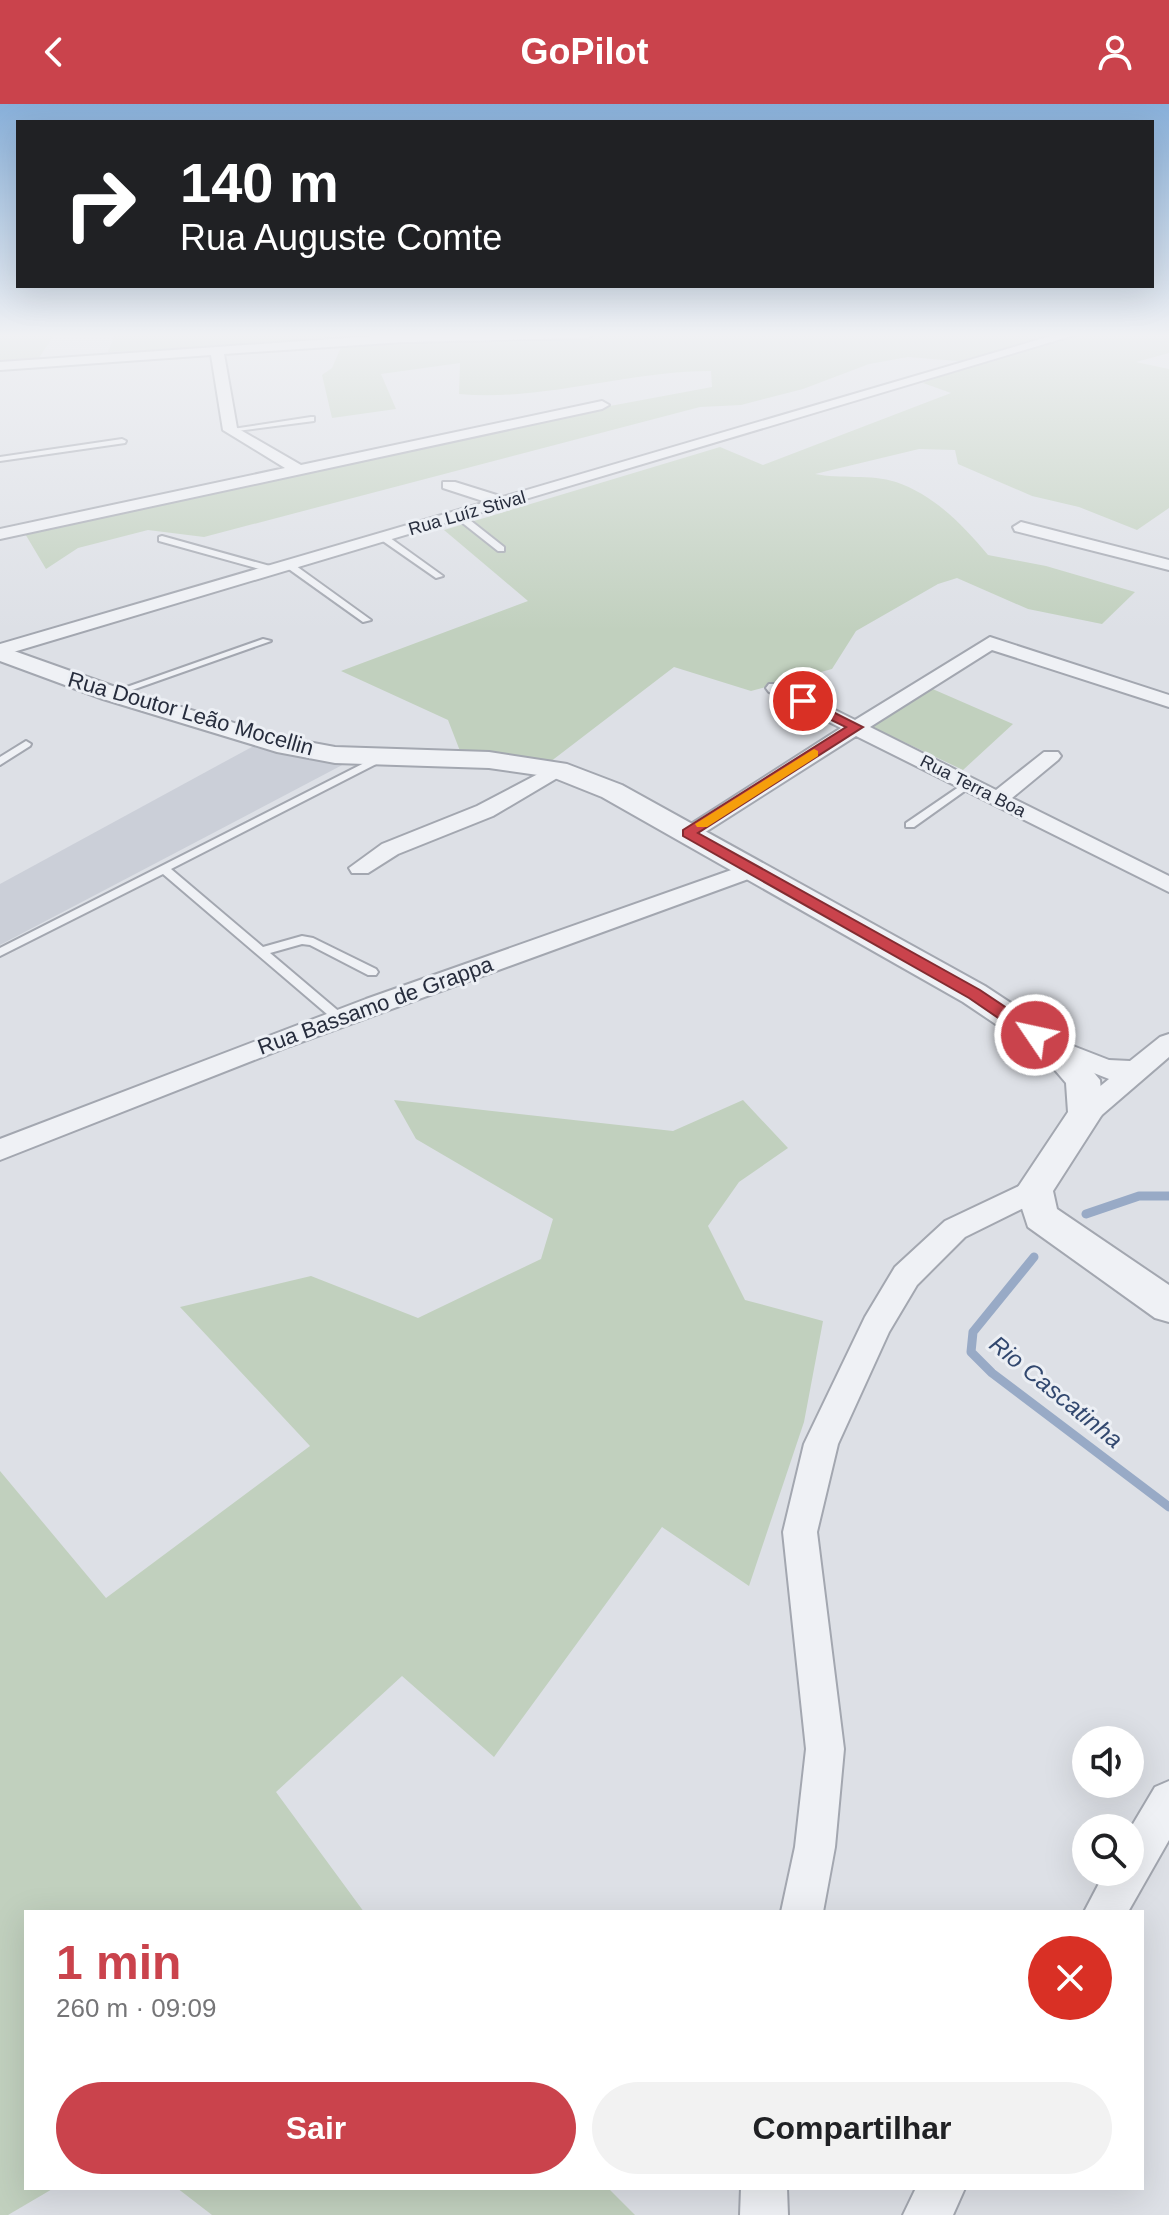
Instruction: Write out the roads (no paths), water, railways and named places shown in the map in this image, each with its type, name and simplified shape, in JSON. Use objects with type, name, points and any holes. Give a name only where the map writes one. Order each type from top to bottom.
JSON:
[{"type":"street","points":[[234,433],[297,469]]},
{"type":"street","points":[[0,534],[471,433]]},
{"type":"street","name":"Rua Luíz Stival","points":[[0,652],[739,433]]},
{"type":"street","points":[[449,485],[504,502]]},
{"type":"street","points":[[1021,527],[1169,565]]},
{"type":"street","points":[[688,833],[990,643],[1169,701]]},
{"type":"street","name":"Rua Doutor Leão Mocellin","points":[[0,652],[112,694],[277,744],[335,755],[489,760],[557,770],[612,791],[974,994],[1055,1048],[1083,1080],[1086,1113]]},
{"type":"street","name":"Rua Terra Boa","points":[[776,688],[1169,885]]},
{"type":"street","points":[[999,798],[1051,756]]},
{"type":"street","points":[[360,868],[390,849],[485,811],[557,770]]},
{"type":"street","name":"Rua Bassamo de Grappa","points":[[0,1150],[165,1082],[338,1017],[754,869]]},
{"type":"street","points":[[802,1910],[815,1847],[825,1749],[800,1532],[821,1444],[876,1326],[906,1276],[955,1229],[1034,1190],[1086,1113],[1169,1043]]},
{"type":"street","points":[[1055,1048],[1106,1069],[1136,1071]]},
{"type":"street","points":[[1034,1190],[1041,1217],[1169,1306]]},
{"type":"street","points":[[1144,1844],[1169,1801]]},
{"type":"street","points":[[1106,1910],[1120,1886]]},
{"type":"street","points":[[764,2190],[764,2215]]},
{"type":"street","points":[[927,2215],[941,2190]]},
{"type":"lane","points":[[0,459],[122,441]]},
{"type":"lane","points":[[458,515],[501,549]]},
{"type":"lane","points":[[383,537],[439,576]]},
{"type":"lane","points":[[162,539],[282,567],[366,620]]},
{"type":"lane","points":[[112,694],[266,641]]},
{"type":"lane","points":[[0,762],[26,744]]},
{"type":"lane","points":[[1,952],[380,758]]},
{"type":"lane","points":[[910,825],[969,783]]},
{"type":"lane","points":[[163,868],[338,1017]]},
{"type":"lane","points":[[263,951],[302,940],[313,942],[372,972]]},
{"type":"waterway","name":"Rio Cascatinha","points":[[1086,1214],[1139,1196],[1169,1196]]},
{"type":"waterway","name":"Rio Cascatinha","points":[[1034,1257],[973,1332],[971,1352],[992,1373],[1169,1507]]}]
